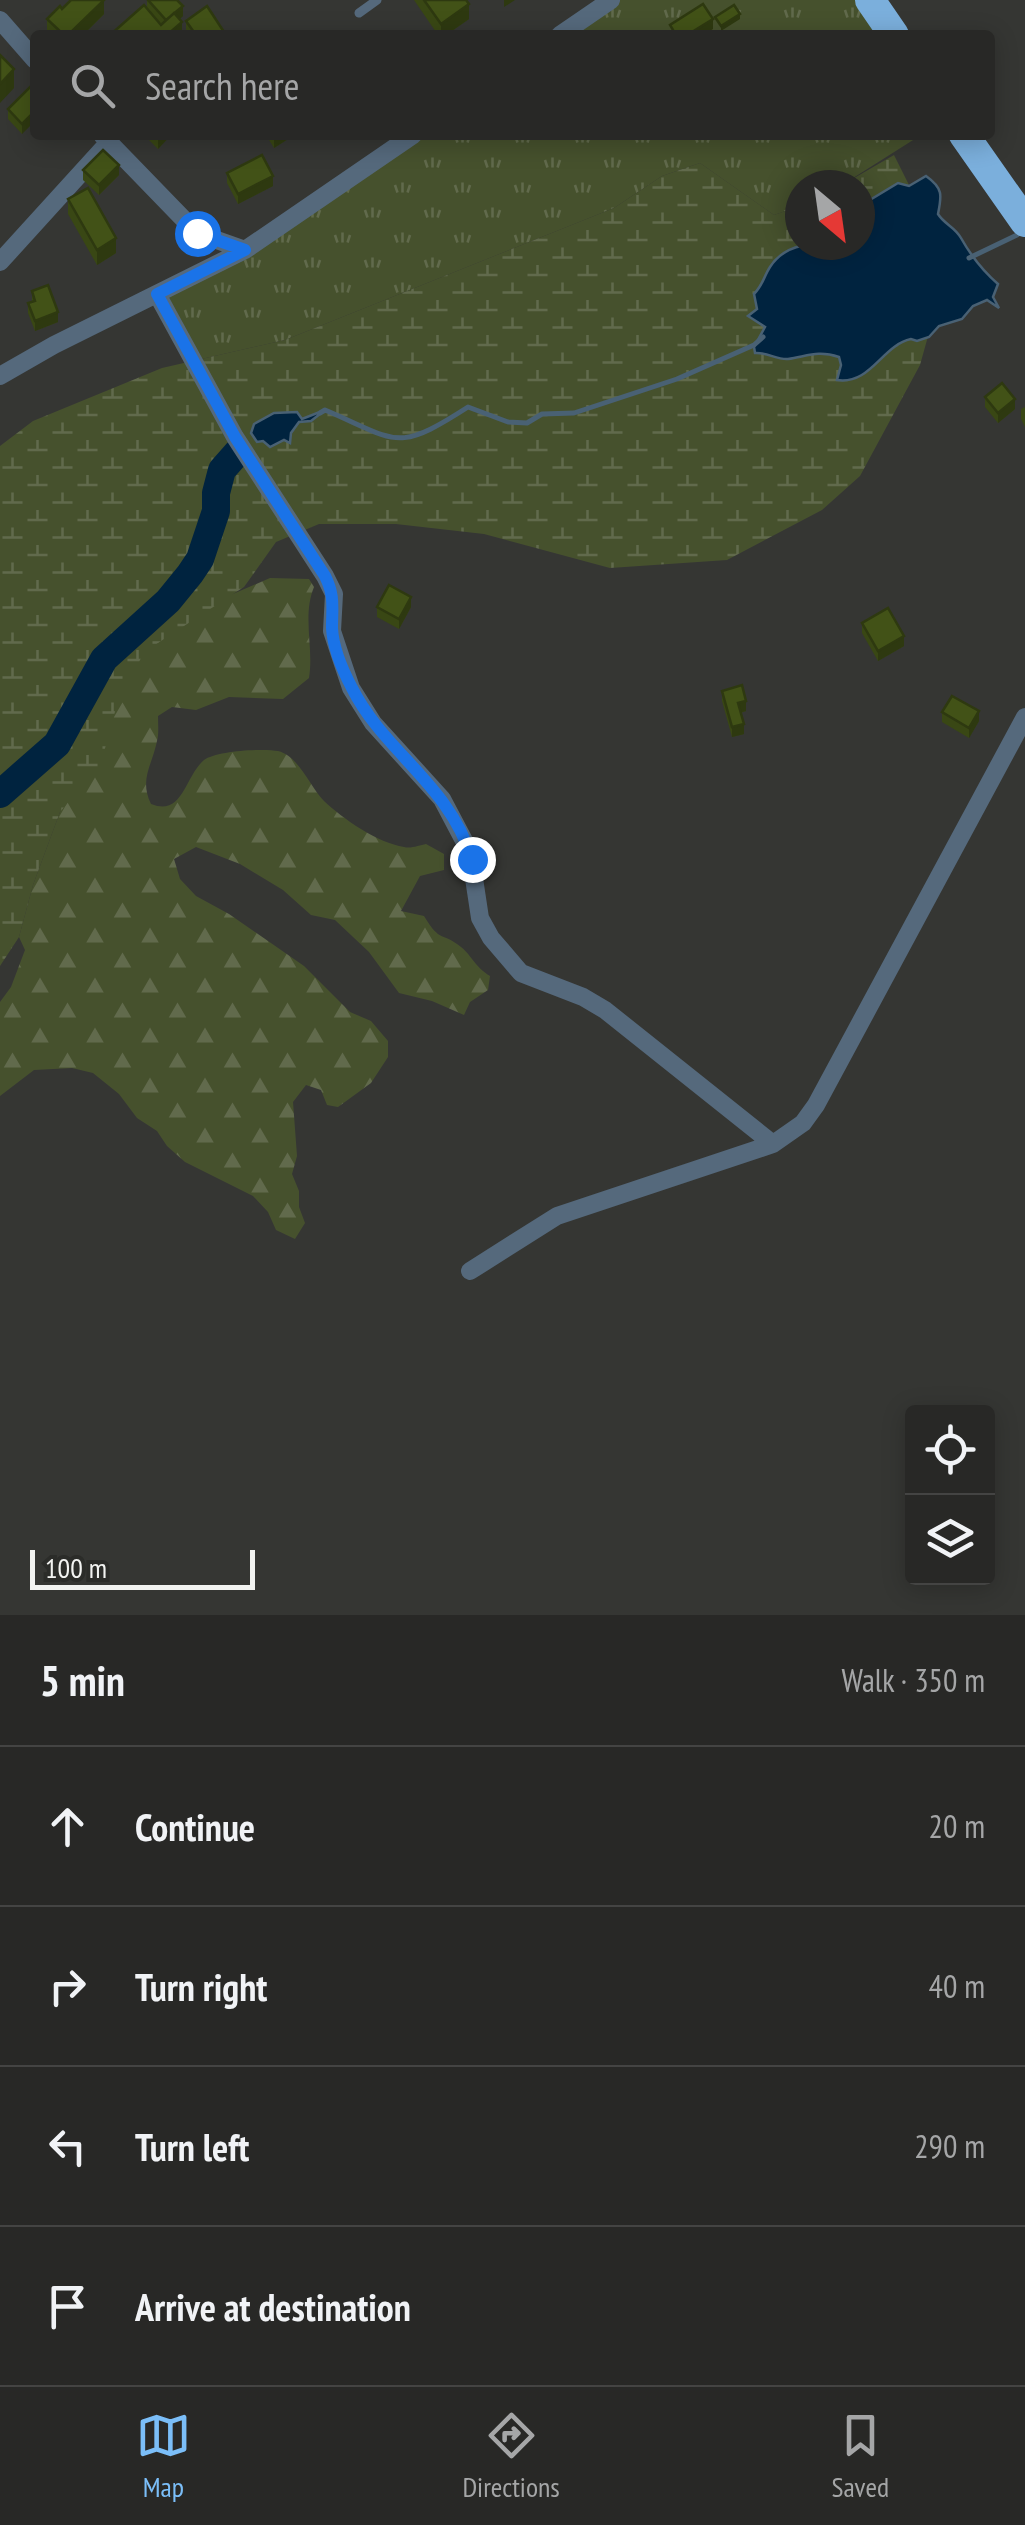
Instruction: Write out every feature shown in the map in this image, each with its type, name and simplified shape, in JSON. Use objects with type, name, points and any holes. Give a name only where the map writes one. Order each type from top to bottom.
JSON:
[{"type":"highway","points":[[870,0],[891,30]]},
{"type":"highway","points":[[968,140],[1025,222]]},
{"type":"street","points":[[567,30],[611,0]]},
{"type":"street","points":[[0,20],[30,54]]},
{"type":"street","points":[[0,262],[105,140]]},
{"type":"street","points":[[107,140],[197,233],[245,250]]},
{"type":"street","points":[[0,376],[245,250],[406,140]]},
{"type":"street","points":[[157,294],[243,451],[334,594],[332,631],[352,688],[373,723],[442,799],[468,845],[480,918],[499,950],[521,973],[584,997],[605,1010],[774,1144]]},
{"type":"street","points":[[470,1271],[556,1216],[774,1144],[803,1123],[1025,717]]},
{"type":"lane","points":[[359,14],[377,0]]},
{"type":"green space","points":[[602,0],[858,0],[878,30],[558,30]]},
{"type":"green space","points":[[397,140],[913,140],[866,170],[785,170],[785,211],[774,215],[700,163],[662,176],[614,208],[285,340],[197,360],[157,289],[236,251]]},
{"type":"green space","points":[[894,155],[922,211],[937,304],[920,365],[860,476],[822,510],[727,560],[610,568],[484,534],[396,524],[319,524],[276,542],[244,587],[144,652],[116,708],[101,763],[60,812],[19,937],[0,966],[0,446],[33,421],[162,368],[285,340],[614,208],[662,176],[700,163],[774,215],[785,211],[785,260],[875,260],[875,170],[868,170]]},
{"type":"green space","points":[[270,578],[309,579],[314,587],[309,609],[309,678],[283,699],[229,697],[196,710],[172,707],[158,716],[158,738],[146,780],[151,804],[170,805],[177,800],[198,767],[210,757],[251,750],[285,754],[324,801],[361,829],[394,845],[410,848],[426,844],[444,854],[444,870],[420,876],[401,911],[424,916],[438,934],[461,947],[490,976],[488,990],[470,1002],[464,1015],[432,1001],[399,993],[369,952],[335,920],[311,915],[283,890],[240,864],[196,847],[174,859],[180,879],[196,896],[304,966],[350,1012],[371,1021],[388,1041],[388,1057],[371,1083],[338,1107],[327,1105],[321,1090],[306,1085],[293,1102],[297,1156],[292,1174],[305,1223],[295,1239],[276,1230],[268,1212],[253,1196],[185,1162],[93,1073],[72,1068],[34,1070],[0,1096],[0,1002],[11,987],[25,950],[19,937],[33,885],[60,812],[127,662],[198,609]]},
{"type":"water","points":[[926,176],[936,184],[940,192],[938,214],[998,284],[993,297],[999,308],[987,300],[973,306],[962,319],[939,326],[929,337],[901,343],[868,371],[849,380],[837,380],[839,357],[819,354],[784,359],[755,353],[754,347],[765,327],[748,316],[757,309],[754,294],[778,257],[785,252],[785,260],[875,260],[875,197],[898,183],[909,186]]},
{"type":"water","points":[[325,410],[311,421],[299,422],[291,433],[290,443],[284,440],[270,447],[263,441],[257,442],[251,433],[254,424],[274,413],[297,412],[302,419]]},
{"type":"building","points":[[71,0],[104,0],[73,30],[59,30],[47,19],[60,6],[62,9]]},
{"type":"building","points":[[148,0],[177,0],[183,6],[166,20]]},
{"type":"building","points":[[424,0],[466,0],[469,4],[441,24]]},
{"type":"building","points":[[703,4],[713,19],[695,30],[673,30],[670,25]]},
{"type":"building","points":[[144,5],[161,25],[174,13],[182,22],[173,30],[116,30]]},
{"type":"building","points":[[734,5],[740,14],[721,26],[715,17]]},
{"type":"building","points":[[207,6],[223,30],[192,30],[186,21]]},
{"type":"building","points":[[0,55],[14,69],[0,84]]},
{"type":"building","points":[[30,87],[30,116],[22,124],[8,109]]},
{"type":"building","points":[[103,150],[119,165],[99,185],[83,170]]},
{"type":"building","points":[[262,155],[273,176],[238,194],[227,173]]},
{"type":"building","points":[[88,188],[116,238],[97,250],[68,199]]},
{"type":"building","points":[[48,285],[58,312],[35,321],[28,303],[35,301],[32,291]]},
{"type":"building","points":[[1002,383],[1015,399],[998,413],[985,397]]},
{"type":"building","points":[[389,585],[411,597],[399,619],[377,607]]},
{"type":"building","points":[[888,608],[904,636],[878,651],[862,623]]},
{"type":"building","points":[[742,685],[746,701],[738,703],[744,724],[732,727],[722,691]]},
{"type":"building","points":[[952,696],[979,711],[969,728],[942,712]]},
{"type":"waterway","points":[[969,258],[1017,235]]},
{"type":"waterway","points":[[320,413],[325,410],[396,438],[425,432],[468,407],[508,422],[527,423],[542,414],[574,413],[677,379],[754,345],[763,337]]},
{"type":"waterway","points":[[0,794],[57,744],[104,659],[168,601],[190,574],[200,559],[216,511],[222,470],[237,453]]},
{"type":"route","points":[[197,233],[245,250],[157,294],[235,437],[334,594],[332,631],[352,688],[373,723],[442,799],[472,859]]}]
